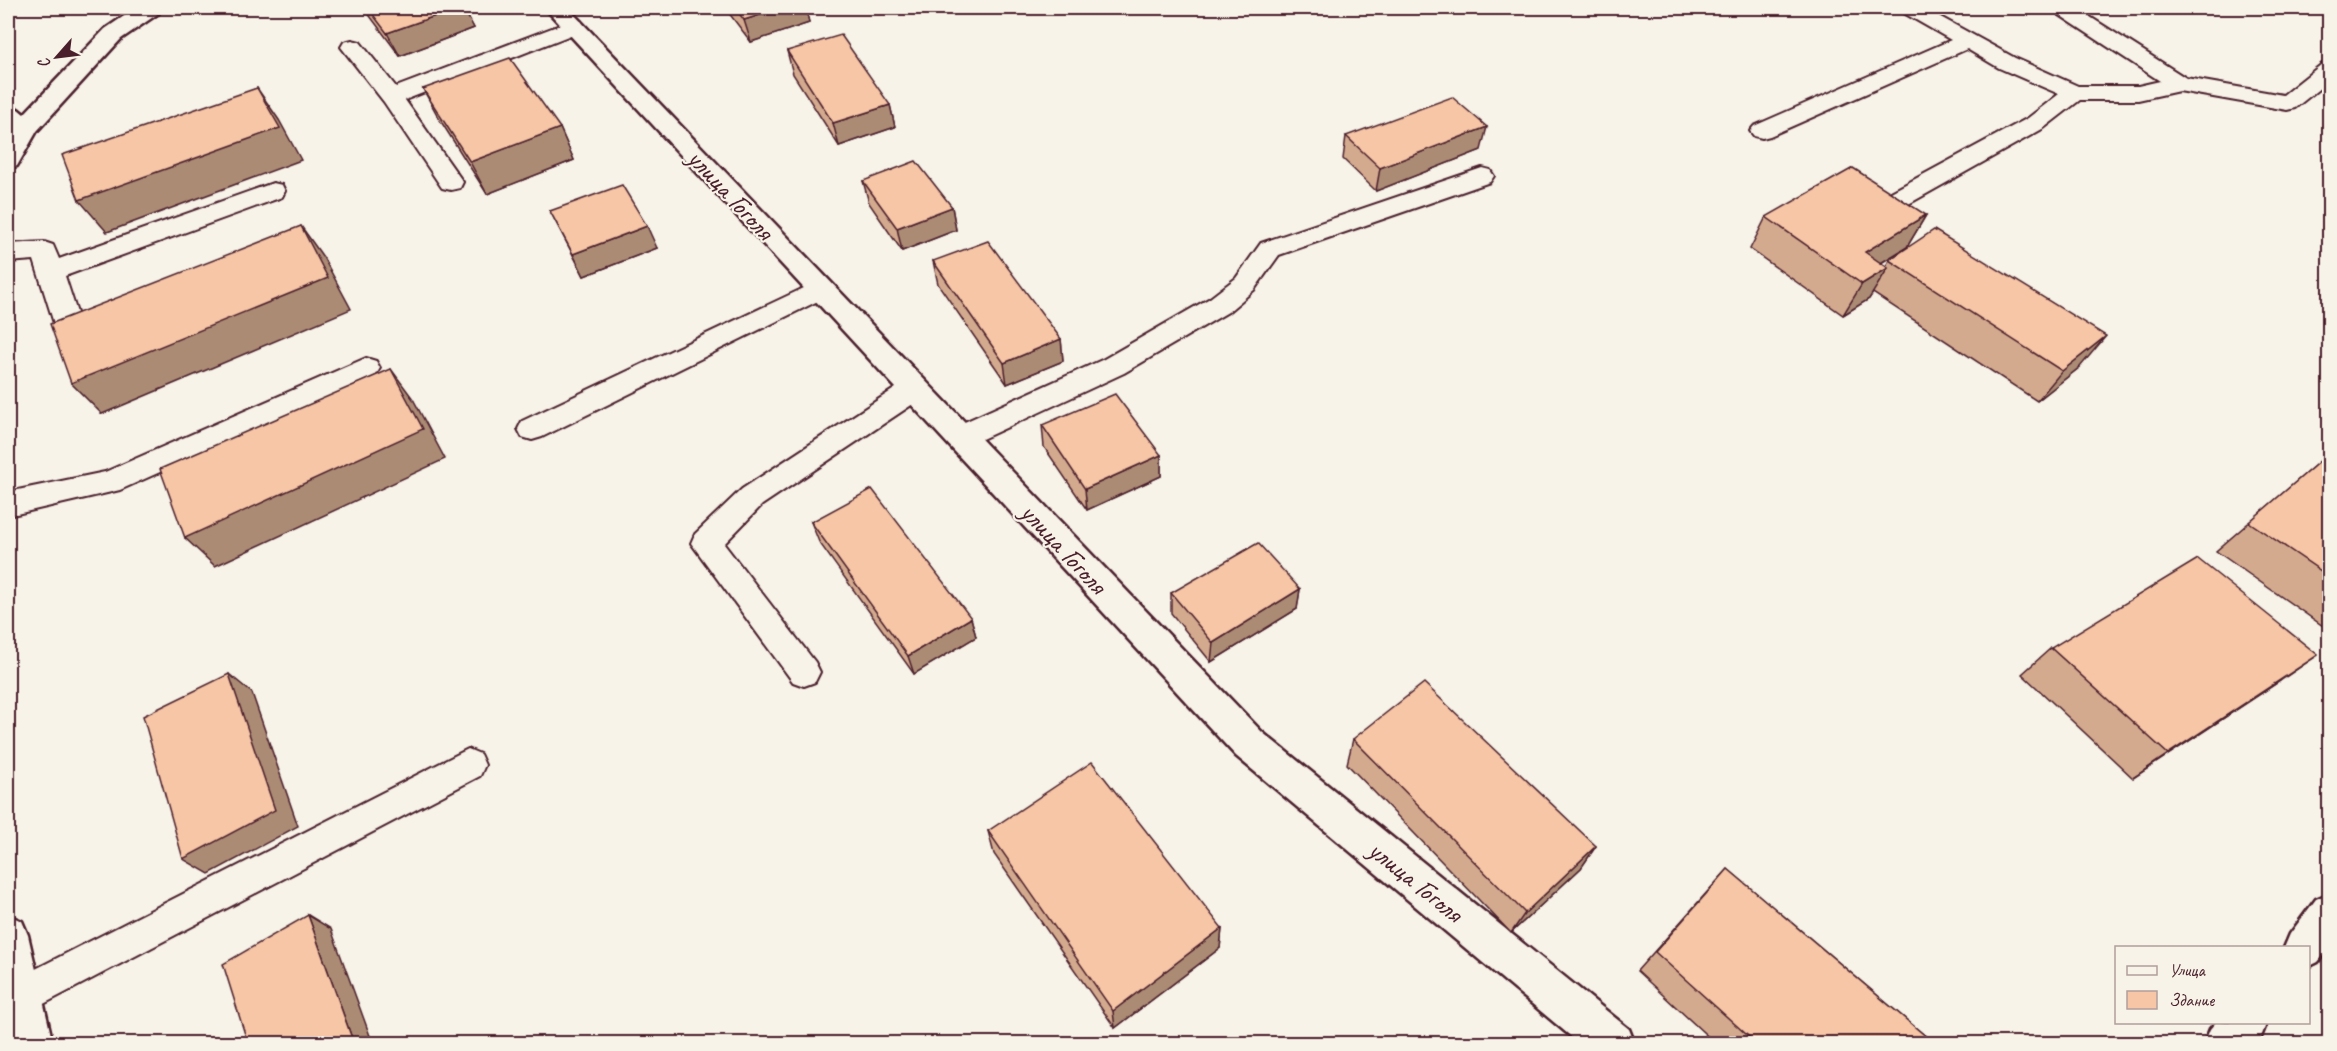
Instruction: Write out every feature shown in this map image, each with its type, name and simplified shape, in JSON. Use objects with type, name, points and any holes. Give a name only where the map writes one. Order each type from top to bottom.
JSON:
[{"type":"street","points":[[8,160],[14,125],[113,34],[151,8]]},
{"type":"street","name":"улица Гоголя","points":[[564,17],[1249,744],[1614,1044]]},
{"type":"street","points":[[2305,946],[2330,913]]},
{"type":"street","points":[[8,935],[32,1044]]},
{"type":"street","points":[[2225,1044],[2245,1024]]},
{"type":"lane","points":[[1909,8],[2007,63],[2075,93],[2138,93],[2179,84],[2287,103],[2330,69]]},
{"type":"lane","points":[[2062,8],[2179,84]]},
{"type":"lane","points":[[392,97],[564,17]]},
{"type":"lane","points":[[1762,131],[1967,41]]},
{"type":"lane","points":[[352,47],[392,97],[451,182]]},
{"type":"lane","points":[[1887,205],[2036,123],[2075,93]]},
{"type":"lane","points":[[959,437],[1114,366],[1219,305],[1245,284],[1270,249],[1482,176]]},
{"type":"lane","points":[[51,272],[273,191]]},
{"type":"lane","points":[[8,253],[44,251],[70,333],[114,316]]},
{"type":"lane","points":[[532,429],[820,289]]},
{"type":"lane","points":[[8,504],[110,482],[366,368]]},
{"type":"lane","points":[[804,672],[706,543],[752,497],[915,389]]},
{"type":"lane","points":[[21,996],[468,765]]},
{"type":"building","points":[[368,8],[458,8],[387,33]]},
{"type":"building","points":[[735,8],[782,8],[744,20]]},
{"type":"building","points":[[841,35],[890,105],[833,123],[787,51]]},
{"type":"building","points":[[510,58],[560,128],[470,162],[423,89]]},
{"type":"building","points":[[257,88],[280,128],[79,200],[62,155]]},
{"type":"building","points":[[1452,97],[1487,127],[1380,168],[1346,136]]},
{"type":"building","points":[[916,161],[952,207],[897,228],[863,181]]},
{"type":"building","points":[[1853,168],[1926,215],[1865,252],[1888,268],[1862,284],[1766,217]]},
{"type":"building","points":[[622,185],[647,226],[573,254],[550,211]]},
{"type":"building","points":[[301,226],[328,278],[71,383],[50,324]]},
{"type":"building","points":[[1934,230],[2106,336],[2062,371],[1889,260]]},
{"type":"building","points":[[988,241],[1061,339],[1004,363],[933,261]]},
{"type":"building","points":[[391,369],[423,429],[185,538],[160,469]]},
{"type":"building","points":[[1115,394],[1161,455],[1085,489],[1042,425]]},
{"type":"building","points":[[2320,461],[2330,467],[2330,577],[2249,522]]},
{"type":"building","points":[[872,489],[971,618],[908,656],[811,522]]},
{"type":"building","points":[[1258,543],[1300,589],[1213,643],[1171,593]]},
{"type":"building","points":[[2198,559],[2318,655],[2168,754],[2051,648]]},
{"type":"building","points":[[229,674],[275,810],[183,859],[143,716]]},
{"type":"building","points":[[1424,683],[1596,846],[1525,913],[1353,739]]},
{"type":"building","points":[[1092,762],[1222,928],[1113,1011],[988,831]]},
{"type":"building","points":[[1728,869],[1935,1044],[1757,1044],[1655,952]]},
{"type":"building","points":[[308,915],[354,1044],[248,1044],[223,964]]},
{"type":"building","points":[[1285,1038],[1290,1044],[1279,1044]]}]
